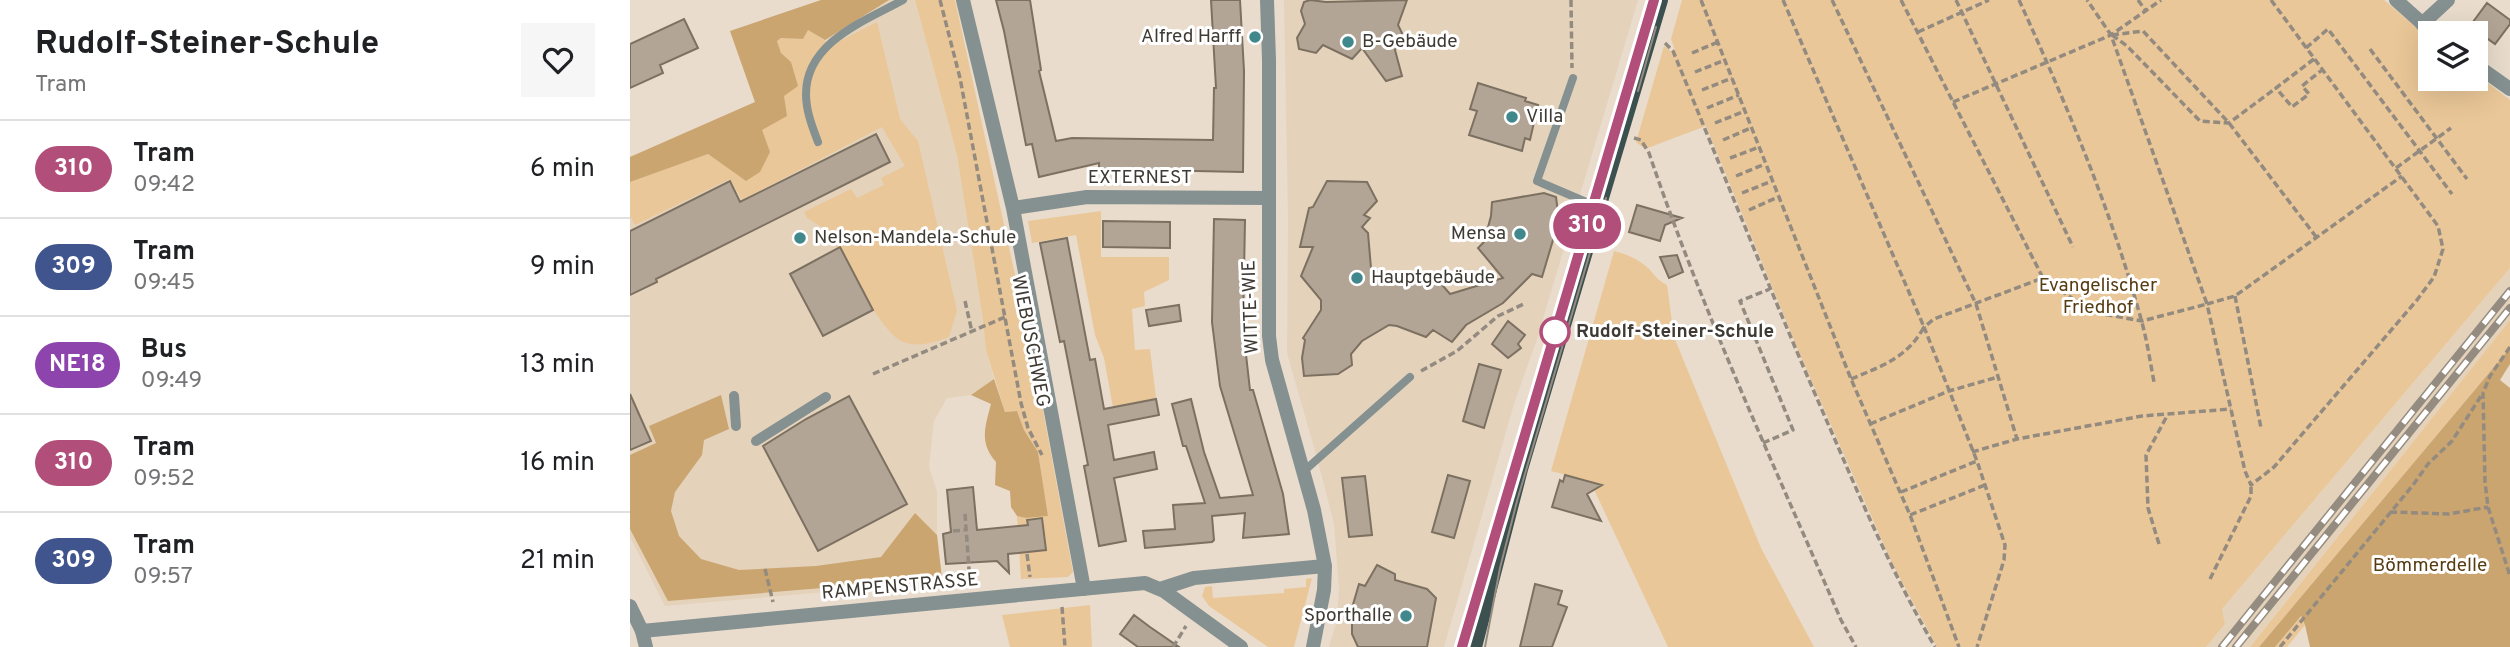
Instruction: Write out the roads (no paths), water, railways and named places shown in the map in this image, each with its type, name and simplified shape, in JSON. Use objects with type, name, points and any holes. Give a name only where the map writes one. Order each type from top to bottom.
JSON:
[{"type":"main road","points":[[1473,647],[1520,469],[1659,0]]},
{"type":"street","name":"WIEBUSCHWEG","points":[[963,0],[1013,208],[1084,589]]},
{"type":"street","name":"WITTE-WIE","points":[[1267,0],[1269,337],[1272,360],[1304,471],[1325,566],[1324,590],[1313,647]]},
{"type":"street","points":[[2396,0],[2419,21]]},
{"type":"street","points":[[2434,21],[2448,0]]},
{"type":"street","points":[[2488,73],[2510,89]]},
{"type":"street","name":"EXTERNEST","points":[[1013,208],[1087,197],[1268,198]]},
{"type":"street","points":[[734,396],[736,426]]},
{"type":"street","points":[[756,441],[826,397]]},
{"type":"street","name":"RAMPENSTRASSE","points":[[1160,589],[1194,578],[1325,566]]},
{"type":"street","name":"RAMPENSTRASSE","points":[[642,631],[1145,583],[1160,589],[1241,647]]},
{"type":"street","points":[[630,606],[646,647]]},
{"type":"lane","points":[[818,142],[809,116],[806,91],[817,58],[833,40],[903,0]]},
{"type":"lane","points":[[1573,78],[1537,181],[1598,207]]},
{"type":"lane","points":[[1304,471],[1410,377]]},
{"type":"tram line","points":[[1462,647],[1654,0]]},
{"type":"tram line","name":"310","points":[[1462,647],[1654,0]]},
{"type":"tram line","points":[[1638,91],[1656,27]]},
{"type":"tram line","points":[[1485,647],[1500,568],[1517,501],[1606,198]]},
{"type":"railway","points":[[2222,647],[2510,291]]},
{"type":"railway","points":[[2236,647],[2510,308]]},
{"type":"place","name":"Alfred Harff","points":[[1255,37]]},
{"type":"place","name":"B-Gebäude","points":[[1348,42]]},
{"type":"place","name":"Villa","points":[[1512,117]]},
{"type":"place","name":"Mensa","points":[[1520,234]]},
{"type":"place","name":"Nelson-Mandela-Schule","points":[[800,238]]},
{"type":"place","name":"Hauptgebäude","points":[[1357,278]]},
{"type":"place","name":"Rudolf-Steiner-Schule","points":[[1555,332]]},
{"type":"place","name":"Sporthalle","points":[[1406,616]]},
{"type":"park label","name":"Evangelischer Friedhof","points":[[2098,297]]},
{"type":"park label","name":"Bömmerdelle","points":[[2430,566]]}]
